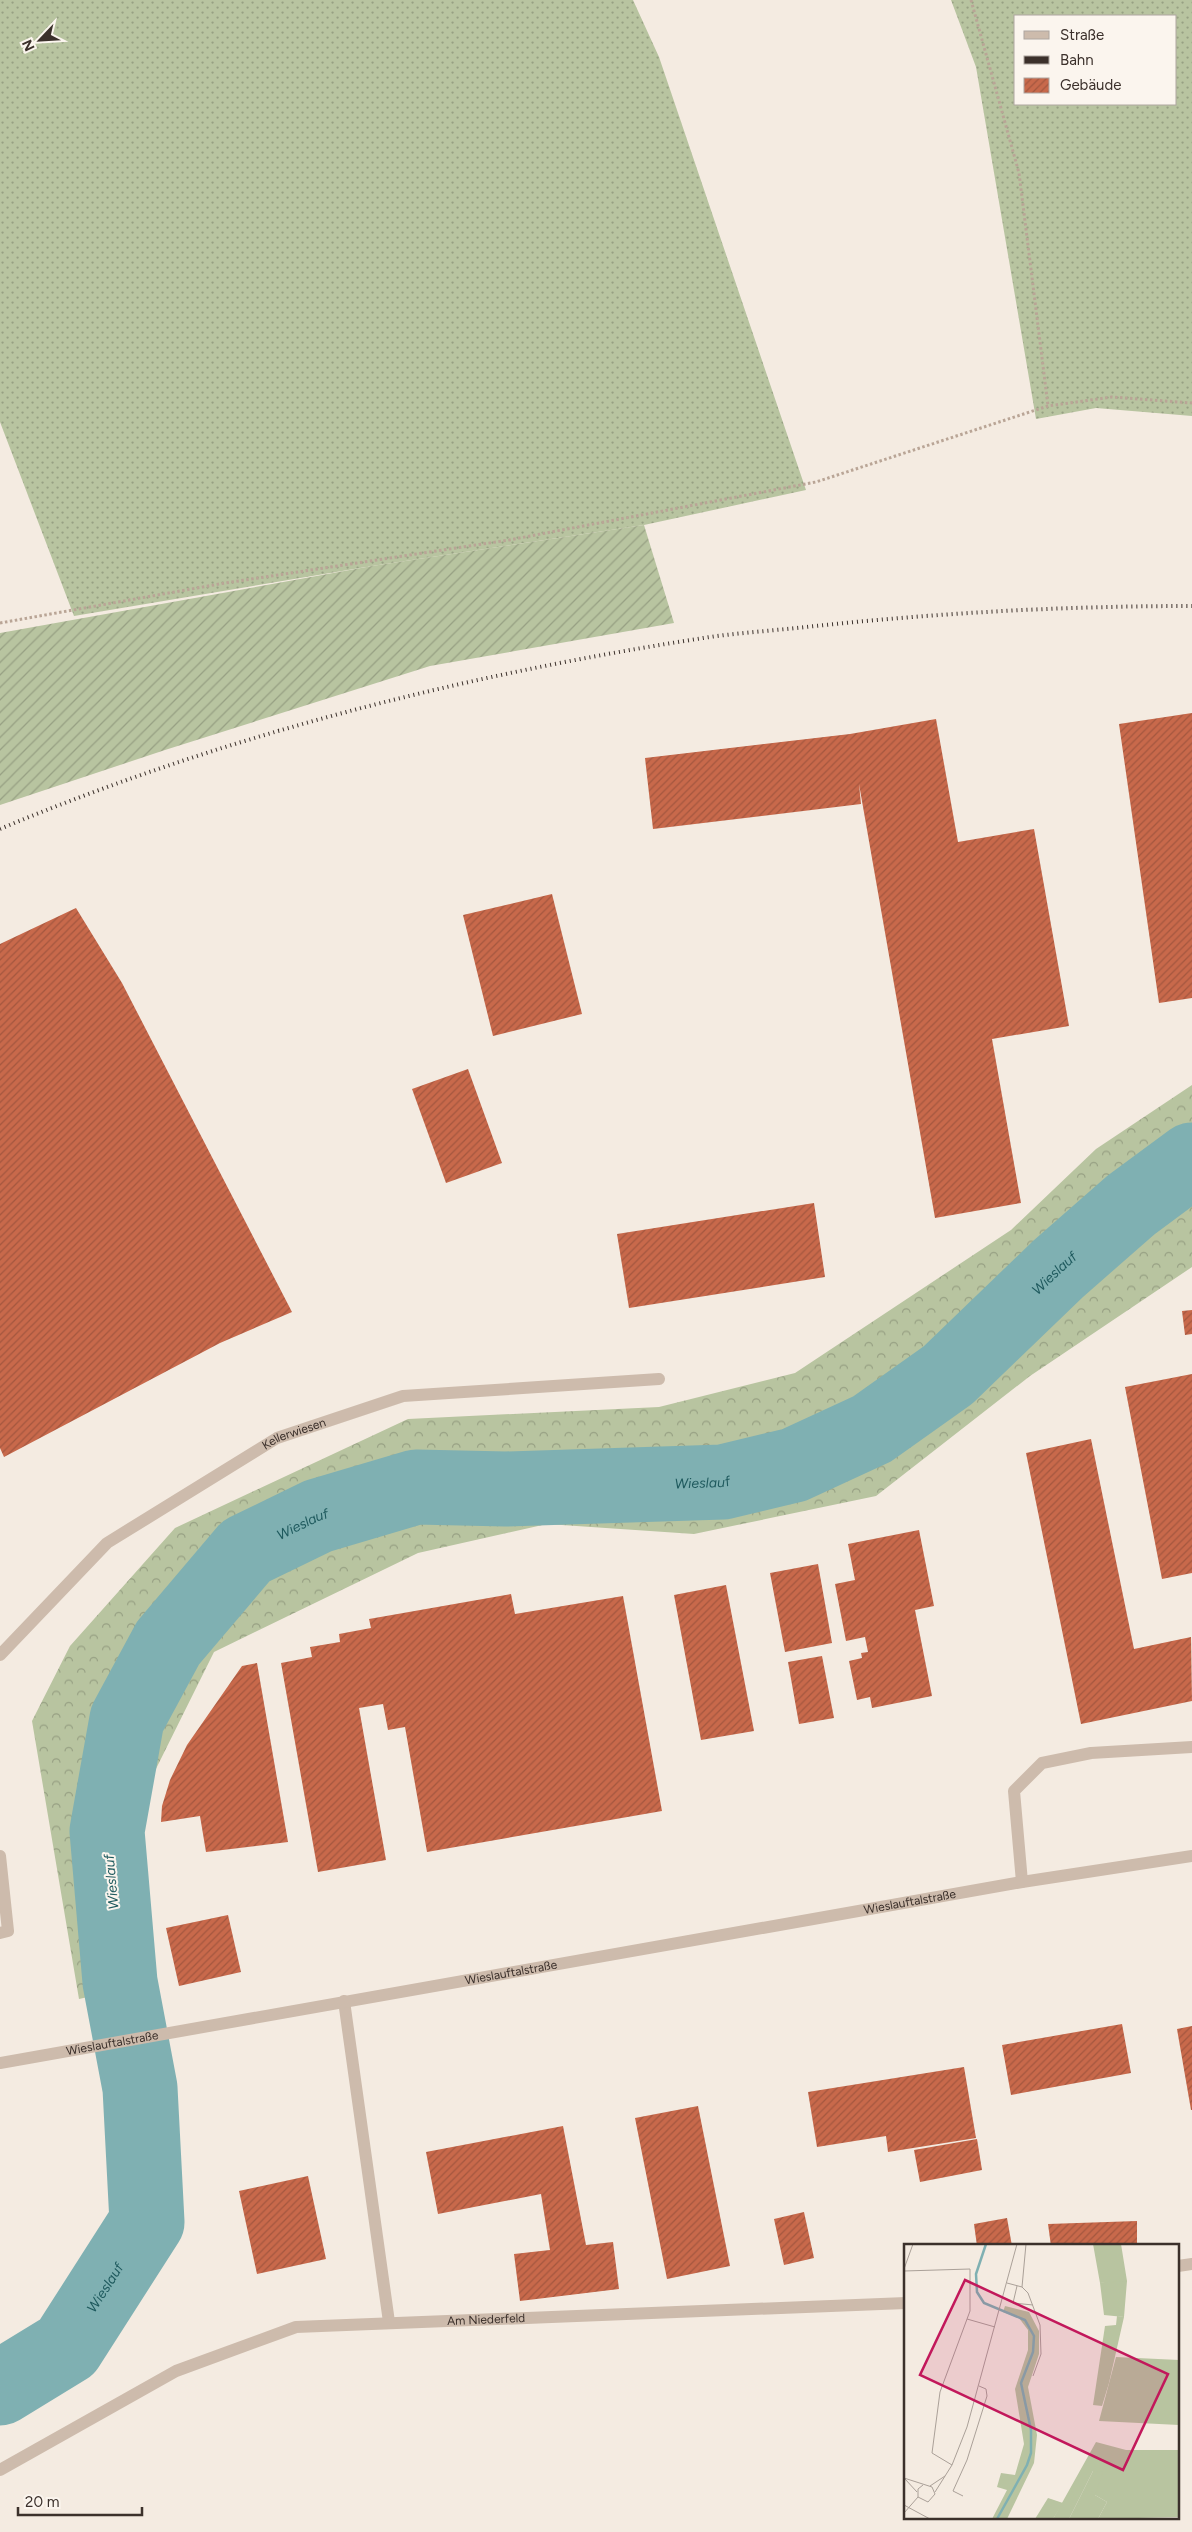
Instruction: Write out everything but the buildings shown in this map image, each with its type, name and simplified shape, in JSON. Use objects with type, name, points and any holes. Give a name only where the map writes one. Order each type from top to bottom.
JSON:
[{"type":"street","name":"Kellerwiesen","points":[[0,1655],[107,1543],[277,1438],[403,1396],[659,1379]]},
{"type":"street","points":[[1022,1882],[1014,1791],[1042,1763],[1091,1753],[1192,1747]]},
{"type":"street","points":[[0,1856],[8,1931],[0,1932]]},
{"type":"street","name":"Wieslauftalstraße","points":[[0,2062],[197,2030],[344,2001],[1022,1882],[1192,1856]]},
{"type":"street","points":[[344,2001],[390,2322]]},
{"type":"street","name":"Am Niederfeld","points":[[0,2470],[176,2372],[296,2327],[390,2322],[443,2323],[904,2303]]},
{"type":"path","points":[[971,0],[1019,173],[1048,406]]},
{"type":"path","points":[[0,623],[225,583],[509,540],[816,482],[1048,406],[1112,397],[1192,403]]},
{"type":"green space","points":[[0,0],[633,0],[659,57],[806,490],[644,525],[372,566],[74,616],[0,422]]},
{"type":"green space","points":[[951,0],[1192,0],[1192,416],[1096,408],[1036,419],[976,67]]},
{"type":"green space","points":[[644,525],[674,623],[430,666],[165,750],[0,805],[0,633],[372,566]]},
{"type":"green space","points":[[1192,1085],[1192,1267],[1030,1376],[876,1496],[694,1534],[547,1524],[418,1553],[214,1652],[142,1797],[151,1983],[79,1999],[32,1721],[70,1646],[175,1528],[408,1419],[659,1407],[795,1373],[1011,1230],[1096,1149]]},
{"type":"waterway","name":"Wieslauf","points":[[0,2388],[67,2347],[147,2222],[140,2088],[120,1982],[107,1831],[127,1719],[168,1643],[246,1551],[318,1516],[416,1487],[506,1489],[723,1482],[794,1465],[872,1429],[948,1375],[1058,1269],[1131,1205],[1192,1160]]},
{"type":"railway","points":[[0,829],[169,765],[255,738],[342,713],[430,691],[608,654],[724,635],[854,622],[999,611],[1192,606]]}]
